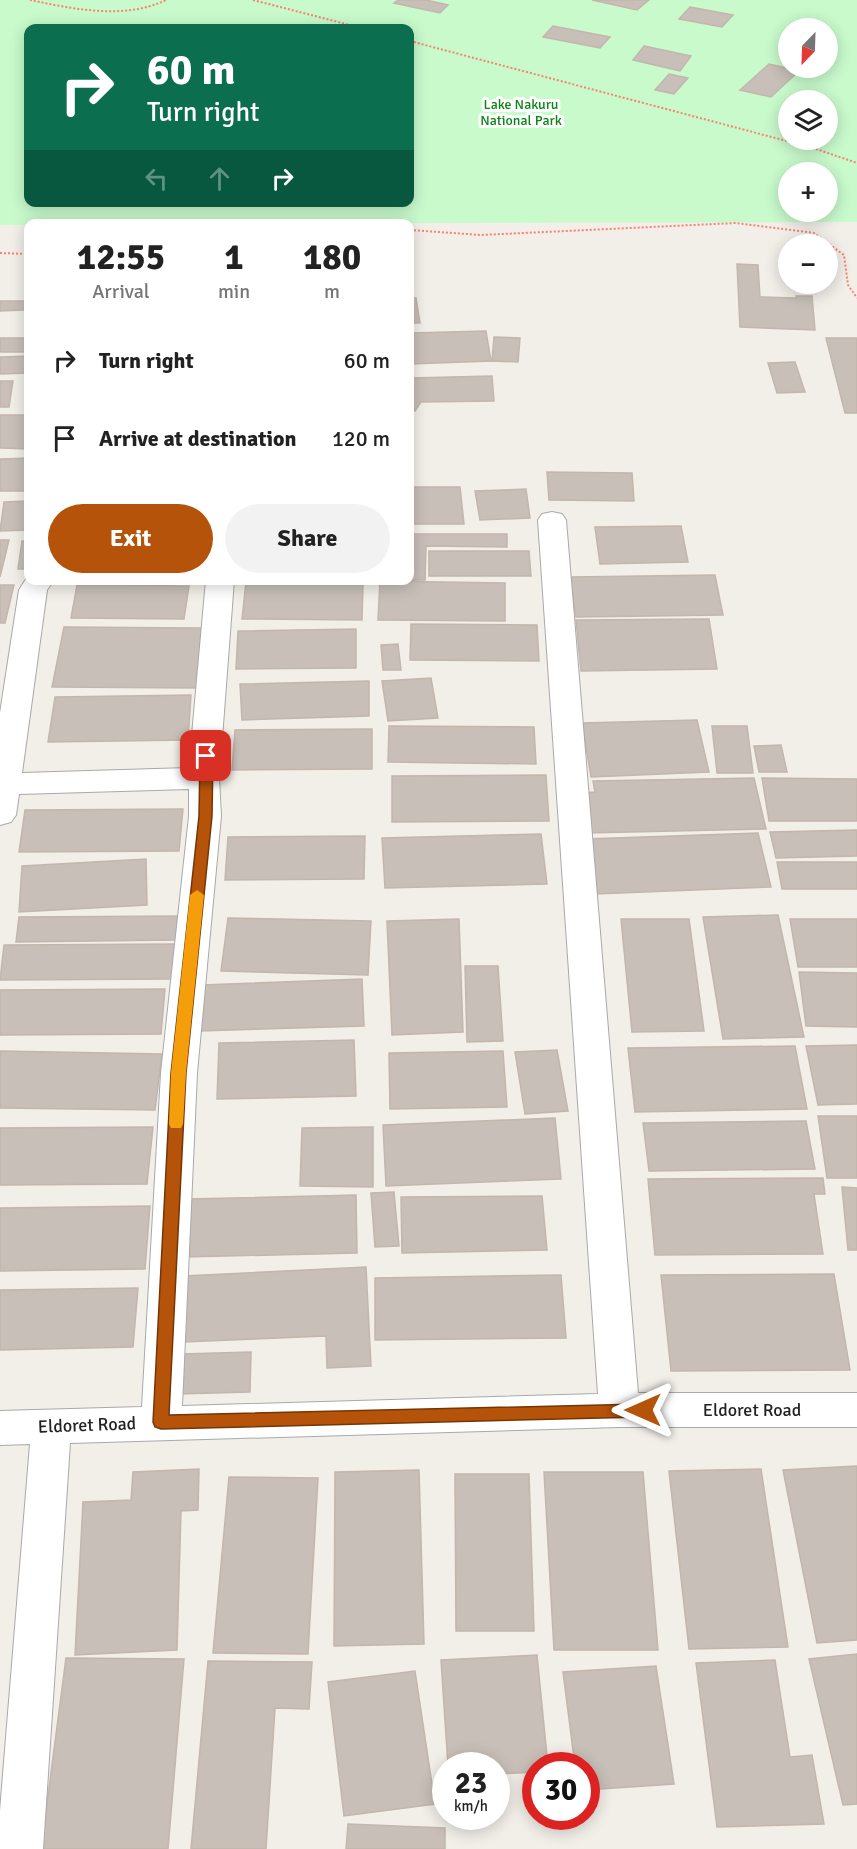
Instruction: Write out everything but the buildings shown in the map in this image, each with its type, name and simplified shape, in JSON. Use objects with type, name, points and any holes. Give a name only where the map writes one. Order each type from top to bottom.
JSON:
[{"type":"street","points":[[552,520],[620,1410]]},
{"type":"street","points":[[0,816],[6,784],[9,683],[33,590],[36,585]]},
{"type":"street","points":[[161,1422],[178,1073],[205,816],[204,778],[220,585]]},
{"type":"street","points":[[6,784],[204,778]]},
{"type":"street","name":"Eldoret Road","points":[[0,1428],[620,1410],[857,1410]]},
{"type":"street","points":[[20,1849],[51,1426]]},
{"type":"path","points":[[30,0],[62,7],[132,10],[159,5],[166,0]]},
{"type":"path","points":[[254,0],[346,24]]},
{"type":"path","points":[[414,42],[813,148],[857,163]]},
{"type":"path","points":[[414,230],[481,235],[736,223],[814,233],[844,255],[848,285],[857,298]]},
{"type":"path","points":[[0,253],[24,254]]},
{"type":"green space","name":"Lake Nakuru National Park","points":[[0,0],[857,0],[857,222],[414,223],[414,219],[24,219],[24,225],[0,225]]},
{"type":"slow traffic","points":[[176,1124],[178,1073],[197,895]]},
{"type":"route","points":[[206,756],[205,816],[178,1073],[161,1422],[643,1410]]}]
